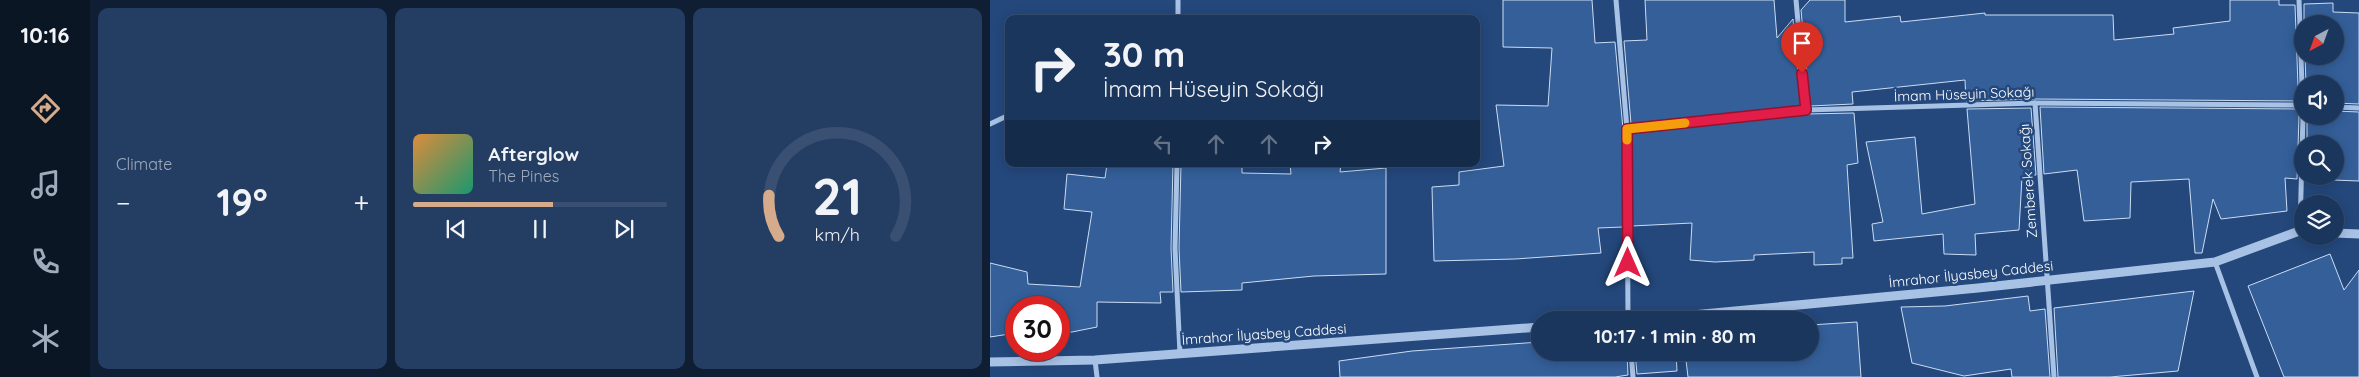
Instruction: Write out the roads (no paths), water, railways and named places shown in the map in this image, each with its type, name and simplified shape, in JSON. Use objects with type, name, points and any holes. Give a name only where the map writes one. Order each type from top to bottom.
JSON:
[{"type":"street","points":[[1178,0],[1178,15]]},
{"type":"street","points":[[1616,0],[1627,129],[1628,311]]},
{"type":"street","points":[[1796,0],[1806,110]]},
{"type":"street","points":[[2299,0],[2302,75]]},
{"type":"street","name":"İmam Hüseyin Sokağı","points":[[1627,129],[1806,110],[2034,103],[2294,105]]},
{"type":"street","name":"Zemberek Sokağı","points":[[2034,103],[2054,377]]},
{"type":"street","points":[[2344,107],[2359,108]]},
{"type":"street","points":[[990,124],[1005,117]]},
{"type":"street","points":[[2302,195],[2303,125]]},
{"type":"street","points":[[1177,167],[1175,248],[1180,354]]},
{"type":"street","name":"İmrahor İlyasbey Caddesi","points":[[1731,311],[2215,262],[2294,233]]},
{"type":"street","points":[[2344,233],[2359,234]]},
{"type":"street","points":[[2215,262],[2257,377]]},
{"type":"street","name":"İmrahor İlyasbey Caddesi","points":[[990,362],[1095,360],[1531,329]]},
{"type":"street","points":[[1095,360],[1096,377]]},
{"type":"street","points":[[1631,361],[1632,377]]}]
